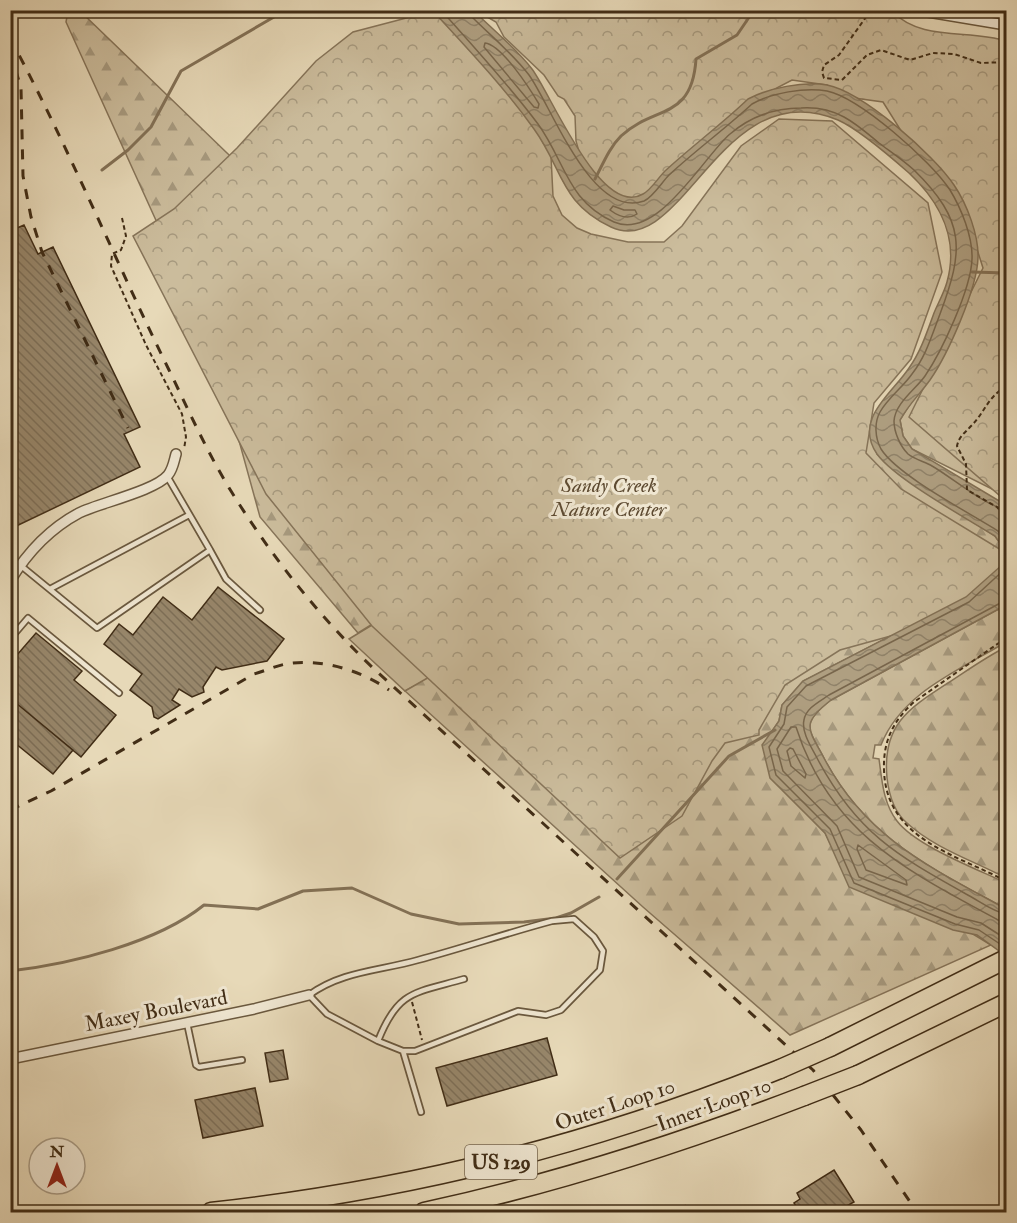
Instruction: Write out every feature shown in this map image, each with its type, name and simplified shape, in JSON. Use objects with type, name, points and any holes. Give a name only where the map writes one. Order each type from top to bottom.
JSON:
[{"type":"highway","name":"Outer Loop 10","points":[[211,1212],[378,1188],[511,1160],[637,1123],[780,1069],[830,1047],[1006,959]]},
{"type":"highway","name":"Inner Loop 10","points":[[424,1212],[538,1186],[624,1161],[858,1075],[1006,1003]]},
{"type":"street","points":[[916,10],[1006,25]]},
{"type":"street","points":[[10,581],[38,543],[66,521],[80,513],[159,483],[167,476],[176,454]]},
{"type":"street","name":"Maxey Boulevard","points":[[10,1059],[187,1023],[309,995]]},
{"type":"lane","points":[[167,476],[226,579],[260,610]]},
{"type":"lane","points":[[50,589],[189,515]]},
{"type":"lane","points":[[20,565],[98,628],[210,550]]},
{"type":"lane","points":[[10,639],[28,618],[119,693]]},
{"type":"lane","points":[[574,919],[594,937],[603,951],[600,970],[561,1011],[546,1015],[518,1011],[425,1048],[403,1051],[378,1041],[327,1014],[309,995],[325,983],[343,976],[415,961],[552,921],[574,919]]},
{"type":"lane","points":[[378,1041],[388,1016],[402,999],[464,979]]},
{"type":"lane","points":[[187,1023],[196,1065],[199,1067],[242,1060]]},
{"type":"lane","points":[[403,1051],[421,1112]]},
{"type":"lane","points":[[679,1212],[685,1209]]},
{"type":"path","points":[[871,10],[838,55],[824,65],[822,72],[824,78],[842,80],[861,59],[881,50],[910,60],[933,53],[954,54],[981,63],[1006,62]]},
{"type":"path","points":[[122,218],[126,236],[121,250],[112,254],[111,266],[146,345],[182,414],[185,448],[176,454]]},
{"type":"path","points":[[1006,386],[983,406],[973,425],[962,435],[957,446],[966,464],[967,490],[998,507],[1006,517]]},
{"type":"path","points":[[1006,638],[914,702],[901,714],[885,746],[883,761],[886,791],[891,805],[908,829],[1006,881]]},
{"type":"path","points":[[410,995],[425,1048]]},
{"type":"green space","points":[[68,11],[80,11],[581,495],[358,633],[260,517],[213,346],[66,22]]},
{"type":"green space","name":"Sandy Creek Nature Center","points":[[433,11],[444,11],[550,136],[553,196],[562,215],[577,228],[591,234],[628,242],[664,242],[682,226],[741,146],[779,119],[832,121],[928,203],[942,272],[911,359],[874,403],[866,453],[901,489],[1006,553],[1006,589],[927,626],[840,650],[785,685],[759,730],[759,735],[725,743],[712,761],[682,816],[620,858],[372,626],[266,494],[133,236],[174,209],[237,148],[316,61],[353,32]]},
{"type":"green space","points":[[477,11],[892,11],[904,21],[931,31],[1006,41],[1006,501],[909,417],[983,268],[964,208],[933,161],[903,134],[883,102],[847,97],[827,85],[792,80],[765,94],[660,189],[618,216],[581,159],[576,141],[575,116],[564,99],[558,96],[544,75],[504,37],[496,22]]},
{"type":"green space","points":[[962,11],[1006,11],[1006,18]]},
{"type":"green space","points":[[929,381],[1006,496],[912,449],[903,436],[900,420],[917,393]]},
{"type":"green space","points":[[870,423],[877,454],[901,476],[995,536],[1004,549],[1002,565],[920,621],[803,681],[782,705],[779,721],[763,745],[807,814],[825,833],[833,849],[991,945],[790,1035],[643,907],[405,691]]},
{"type":"green space","points":[[464,569],[537,621],[405,691],[349,639]]},
{"type":"green space","points":[[1006,605],[1006,642],[934,684],[903,710],[881,745],[875,745],[873,758],[879,759],[886,799],[897,821],[932,848],[1006,883],[1006,909],[927,865],[881,831],[842,787],[814,740],[810,727],[815,715],[831,700]]},
{"type":"green space","points":[[1006,647],[1006,878],[929,840],[902,819],[891,797],[887,778],[887,760],[889,744],[894,732],[910,711],[934,692]]},
{"type":"water","points":[[433,11],[474,11],[511,46],[532,69],[564,126],[594,172],[611,189],[627,197],[646,192],[665,171],[748,99],[776,89],[807,84],[827,85],[842,90],[878,112],[897,126],[931,158],[959,193],[968,211],[978,249],[973,286],[960,321],[937,369],[900,420],[903,436],[912,449],[1006,505],[1006,605],[831,700],[815,715],[810,727],[814,740],[842,787],[881,831],[927,865],[1006,909],[1006,956],[977,935],[953,930],[849,887],[825,833],[770,778],[762,745],[779,721],[782,705],[803,681],[966,597],[1002,565],[1004,549],[995,536],[899,475],[877,454],[871,441],[869,429],[872,418],[917,355],[947,282],[950,251],[944,222],[938,209],[930,196],[909,173],[855,130],[838,120],[798,112],[763,121],[734,141],[660,218],[637,230],[611,227],[594,218],[572,196],[544,144],[522,113]]},
{"type":"building","points":[[24,225],[38,254],[53,247],[140,427],[124,434],[140,467],[10,529],[10,231]]},
{"type":"building","points":[[218,587],[284,639],[267,661],[222,670],[216,667],[203,687],[204,692],[192,697],[179,689],[172,700],[180,705],[158,719],[154,717],[152,707],[130,690],[142,674],[104,644],[119,624],[133,635],[163,597],[192,620]]},
{"type":"building","points":[[36,633],[82,671],[74,680],[116,715],[81,757],[10,698],[10,689],[17,682],[10,677],[10,663]]},
{"type":"building","points":[[10,698],[73,750],[53,774],[10,739]]},
{"type":"building","points":[[547,1038],[557,1075],[447,1106],[436,1068]]},
{"type":"building","points":[[283,1050],[288,1079],[270,1082],[265,1053]]},
{"type":"building","points":[[255,1088],[263,1126],[203,1138],[195,1100]]},
{"type":"building","points":[[834,1170],[854,1202],[836,1212],[794,1212],[798,1209],[794,1203],[800,1199],[797,1193]]},
{"type":"waterway","points":[[102,170],[128,150],[151,127],[181,71],[286,10]]},
{"type":"waterway","points":[[595,179],[621,136],[634,126],[679,102],[687,93],[693,79],[696,59],[737,35],[754,10]]},
{"type":"waterway","points":[[972,272],[1006,273]]},
{"type":"waterway","points":[[617,879],[729,756],[775,730]]},
{"type":"waterway","points":[[10,971],[59,963],[112,950],[162,930],[204,905],[258,909],[303,891],[352,888],[411,914],[459,924],[524,922],[556,918],[571,913],[599,897]]},
{"type":"railway","points":[[10,38],[52,120],[206,446],[231,491],[279,562],[314,606],[373,668],[813,1070],[861,1130],[917,1212]]},
{"type":"railway","points":[[10,51],[21,88],[23,176],[31,217],[42,252],[128,428]]},
{"type":"railway","points":[[10,810],[51,791],[254,674],[278,666],[312,663],[340,667],[366,677],[389,690]]}]
